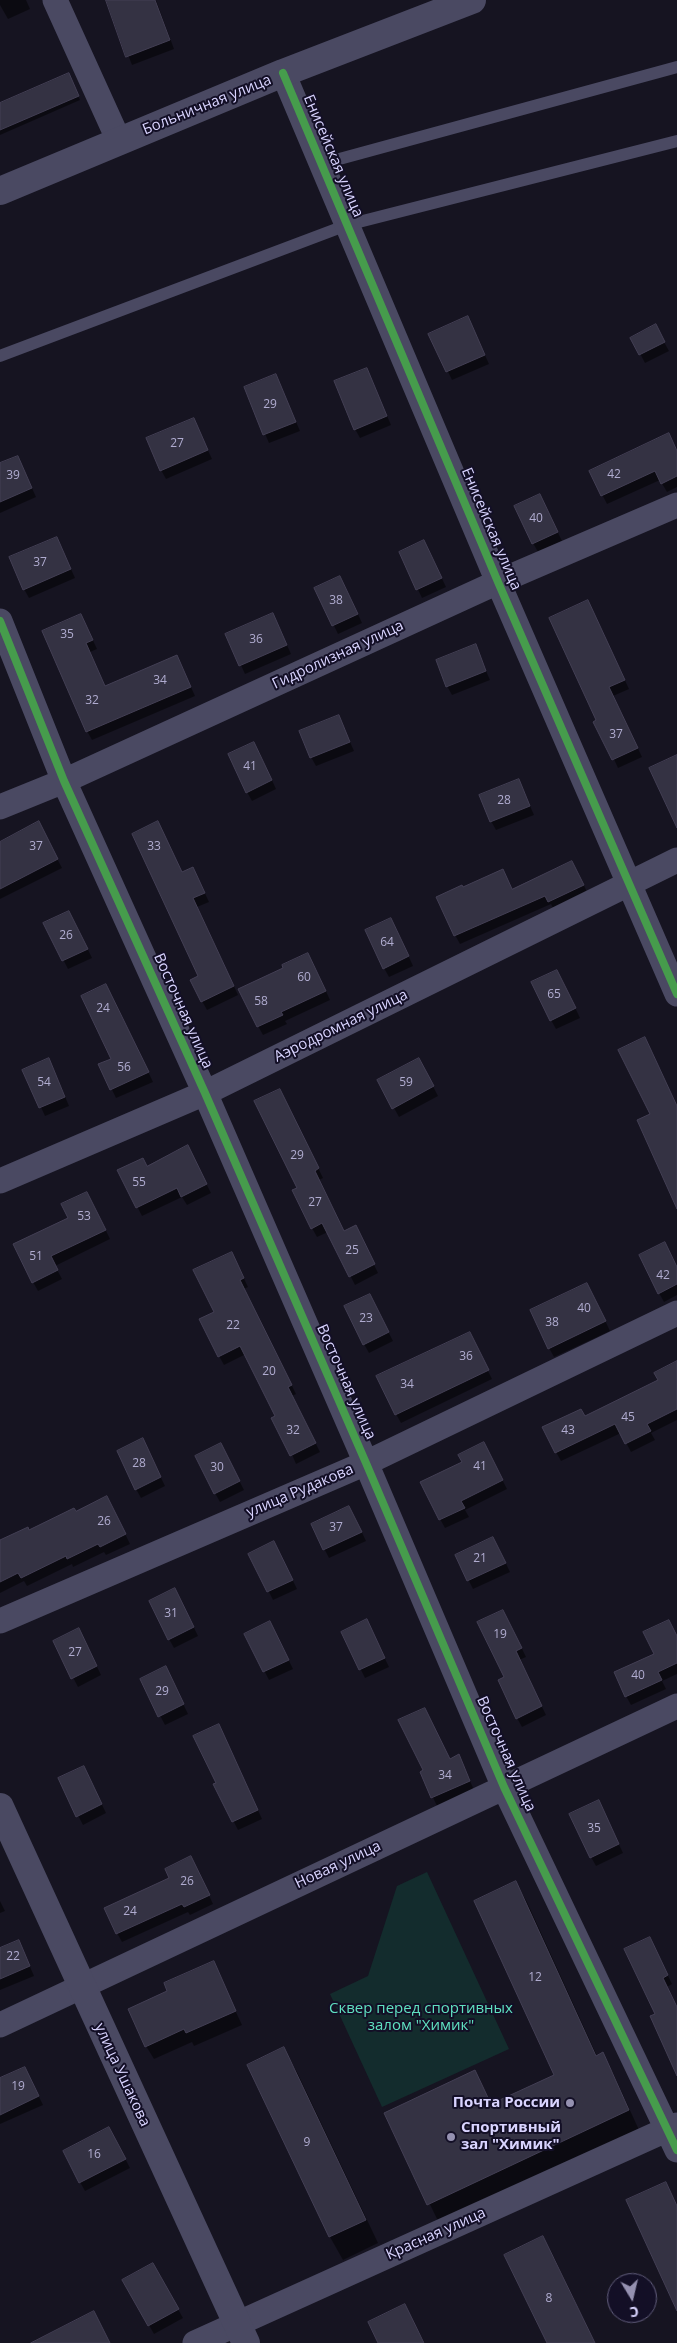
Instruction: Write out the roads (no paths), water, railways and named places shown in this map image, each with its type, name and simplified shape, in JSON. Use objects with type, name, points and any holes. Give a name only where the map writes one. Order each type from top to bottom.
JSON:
[{"type":"street","points":[[55,0],[119,141]]},
{"type":"street","name":"Больничная улица","points":[[0,190],[283,73],[472,0]]},
{"type":"street","name":"Енисейская улица","points":[[283,73],[498,582],[628,885],[677,994]]},
{"type":"street","name":"Гидролизная улица","points":[[0,807],[64,781],[498,582],[677,505]]},
{"type":"street","name":"Восточная улица","points":[[0,621],[64,781],[205,1093],[504,1787],[674,2135]]},
{"type":"street","name":"Аэродромная улица","points":[[0,1181],[205,1093],[677,860]]},
{"type":"street","name":"улица Рудакова","points":[[0,1621],[366,1463],[677,1313]]},
{"type":"street","name":"Новая улица","points":[[0,2025],[677,1706]]},
{"type":"street","name":"улица Ушакова","points":[[0,1807],[241,2333]]},
{"type":"street","name":"Красная улица","points":[[195,2343],[241,2333],[674,2135]]},
{"type":"lane","points":[[321,164],[677,67]]},
{"type":"lane","points":[[0,356],[347,225],[677,141]]},
{"type":"place","name":"Почта России","points":[[570,2103]]},
{"type":"place","name":"Спортивный зал \"Химик\"","points":[[451,2137]]},
{"type":"park label","name":"Сквер перед спортивных залом \"Химик\"","points":[[421,2018]]}]
